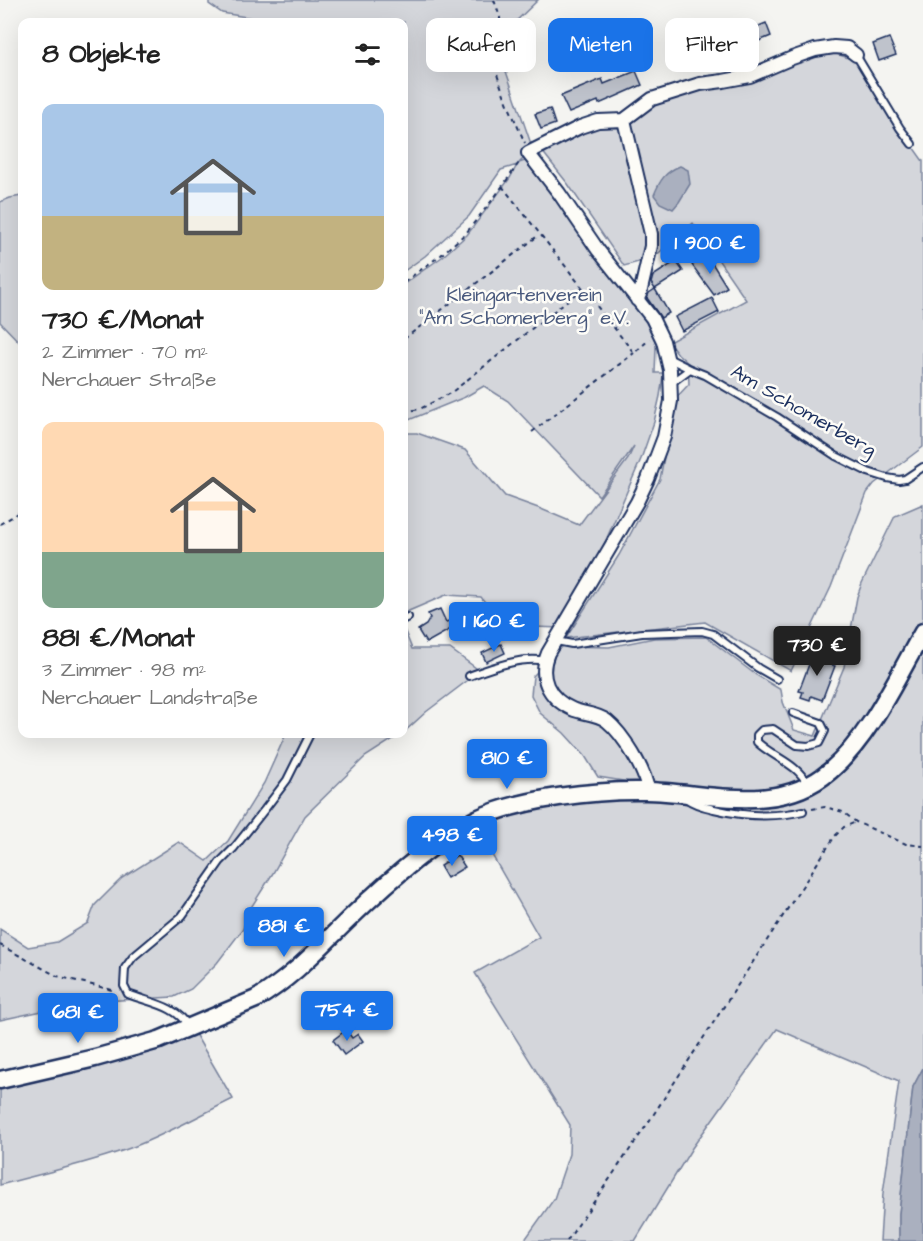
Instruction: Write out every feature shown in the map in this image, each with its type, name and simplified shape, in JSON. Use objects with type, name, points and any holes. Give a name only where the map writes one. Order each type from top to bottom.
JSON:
[{"type":"main road","points":[[0,1080],[129,1050],[189,1028],[256,999],[287,979],[356,912],[432,847],[477,819],[505,809],[552,799],[620,791],[758,799],[784,795],[808,786],[830,771],[850,752],[870,724],[923,632]]},
{"type":"street","points":[[648,791],[647,781],[641,768],[627,745],[606,720],[573,709],[556,699],[544,677],[545,661],[648,479],[664,436],[671,402],[670,370],[663,341],[651,318],[598,250],[528,153],[580,127],[598,121],[624,120],[652,99],[700,84],[750,76],[815,50],[834,47],[847,48],[856,55]]},
{"type":"street","points":[[624,120],[651,234],[651,246],[637,300]]},
{"type":"lane","points":[[856,55],[912,144]]},
{"type":"lane","name":"Am Schomerberg","points":[[667,357],[715,381],[777,417],[836,456],[868,472],[899,480],[905,479],[923,467]]},
{"type":"lane","points":[[670,384],[690,369]]},
{"type":"lane","points":[[556,641],[572,644],[642,633],[702,631],[713,634],[758,668],[777,679]]},
{"type":"lane","points":[[469,676],[523,660],[545,661]]},
{"type":"lane","points":[[793,713],[821,723],[825,731],[819,743],[808,746],[797,745],[773,729],[762,730],[757,735],[757,742],[803,775],[808,786]]},
{"type":"lane","points":[[189,1028],[184,1018],[167,1007],[128,994],[124,986],[125,968],[140,951],[182,916],[220,862],[266,809],[287,780],[308,738]]},
{"type":"lane","points":[[684,793],[685,798],[690,802],[735,814],[779,815],[804,811]]},
{"type":"path","points":[[408,279],[466,233],[528,153],[491,53],[490,38],[500,28],[500,17],[494,0]]},
{"type":"path","points":[[502,186],[634,353]]},
{"type":"path","points":[[408,336],[540,234]]},
{"type":"path","points":[[408,411],[420,409],[452,392],[583,288]]},
{"type":"path","points":[[532,432],[658,332]]},
{"type":"path","points":[[0,524],[18,513]]},
{"type":"path","points":[[804,811],[825,807],[843,812],[856,822],[906,844],[923,846]]},
{"type":"path","points":[[567,1241],[653,1116],[835,836],[844,827],[856,822]]},
{"type":"path","points":[[0,945],[57,976],[128,994]]},
{"type":"green space","name":"Kleingartenverein \"Am Schomerberg\" e.V.","points":[[209,0],[538,0],[519,18],[426,18],[426,72],[506,72],[534,148],[519,163],[528,160],[558,194],[655,335],[655,373],[663,375],[654,422],[641,459],[603,547],[562,628],[503,626],[481,597],[446,595],[408,611],[408,433],[417,433],[465,450],[505,496],[579,525],[628,459],[634,446],[599,496],[508,401],[484,386],[465,397],[408,420],[408,281],[442,257],[467,235],[510,178],[517,165],[501,170],[469,216],[425,256],[408,268],[408,18],[252,18],[222,13],[209,4]]},
{"type":"green space","points":[[814,53],[834,53],[857,61],[884,106],[923,161],[923,447],[874,484],[867,493],[831,587],[791,671],[705,622],[566,638],[619,555],[660,479],[675,399],[689,384],[688,363],[669,342],[746,300],[693,223],[653,258],[624,266],[568,184],[542,151],[597,126],[614,127],[635,119],[675,95],[752,82]]},
{"type":"green space","points":[[18,197],[18,341],[0,322],[0,202]]},
{"type":"green space","points":[[923,504],[923,619],[849,746],[832,764],[790,790],[706,794],[598,777],[585,756],[564,733],[540,713],[531,695],[533,676],[562,646],[609,647],[654,638],[706,637],[756,675],[781,690],[783,702],[794,730],[815,736],[844,667],[857,597],[862,583],[895,516]]},
{"type":"green space","points":[[408,639],[412,649],[450,649],[480,671],[408,728]]},
{"type":"green space","points":[[923,651],[923,1068],[913,1087],[899,1214],[899,1241],[880,1241],[883,1193],[899,1081],[777,1029],[692,1148],[635,1241],[524,1241],[554,1199],[569,1154],[570,1125],[475,973],[539,937],[476,827],[503,816],[537,807],[598,798],[664,797],[744,808],[767,807],[806,796],[821,787],[861,749]]},
{"type":"green space","points":[[284,738],[395,738],[365,757],[305,816],[250,909],[243,929],[217,963],[191,989],[174,997],[102,1001],[0,1020],[0,929],[28,947],[57,942],[88,923],[95,905],[122,878],[179,842],[207,861],[228,841],[264,783]]},
{"type":"green space","points":[[194,1032],[233,1099],[171,1130],[117,1153],[0,1185],[0,1085]]},
{"type":"water","points":[[680,166],[688,170],[690,184],[673,209],[660,203],[654,195],[664,177]]},
{"type":"water","points":[[923,1068],[923,1241],[899,1241],[899,1214],[913,1087]]},
{"type":"building","points":[[766,23],[771,36],[759,41],[759,26]]},
{"type":"building","points":[[889,38],[896,55],[879,61],[873,44]]},
{"type":"building","points":[[636,72],[642,85],[599,104],[598,101],[569,113],[561,96],[602,79],[604,84]]},
{"type":"building","points":[[550,109],[555,124],[541,129],[535,114]]},
{"type":"building","points":[[707,255],[727,287],[714,295],[692,265]]},
{"type":"building","points":[[676,261],[683,271],[655,289],[651,283],[653,276]]},
{"type":"building","points":[[655,289],[669,313],[661,318],[647,298],[649,293]]},
{"type":"building","points":[[712,298],[719,312],[682,331],[675,317]]},
{"type":"building","points":[[483,603],[493,617],[472,632],[465,621],[426,643],[418,630],[426,625],[430,618],[428,614],[440,609],[446,622],[465,615],[464,613],[470,608],[472,610]]},
{"type":"building","points":[[501,644],[505,653],[486,662],[482,653]]},
{"type":"building","points":[[814,651],[827,657],[825,662],[835,666],[822,700],[811,696],[810,700],[801,697],[803,692],[799,691]]},
{"type":"building","points":[[457,855],[465,867],[447,878],[440,866]]},
{"type":"building","points":[[346,1030],[352,1038],[358,1034],[363,1041],[344,1055],[333,1040]]}]
